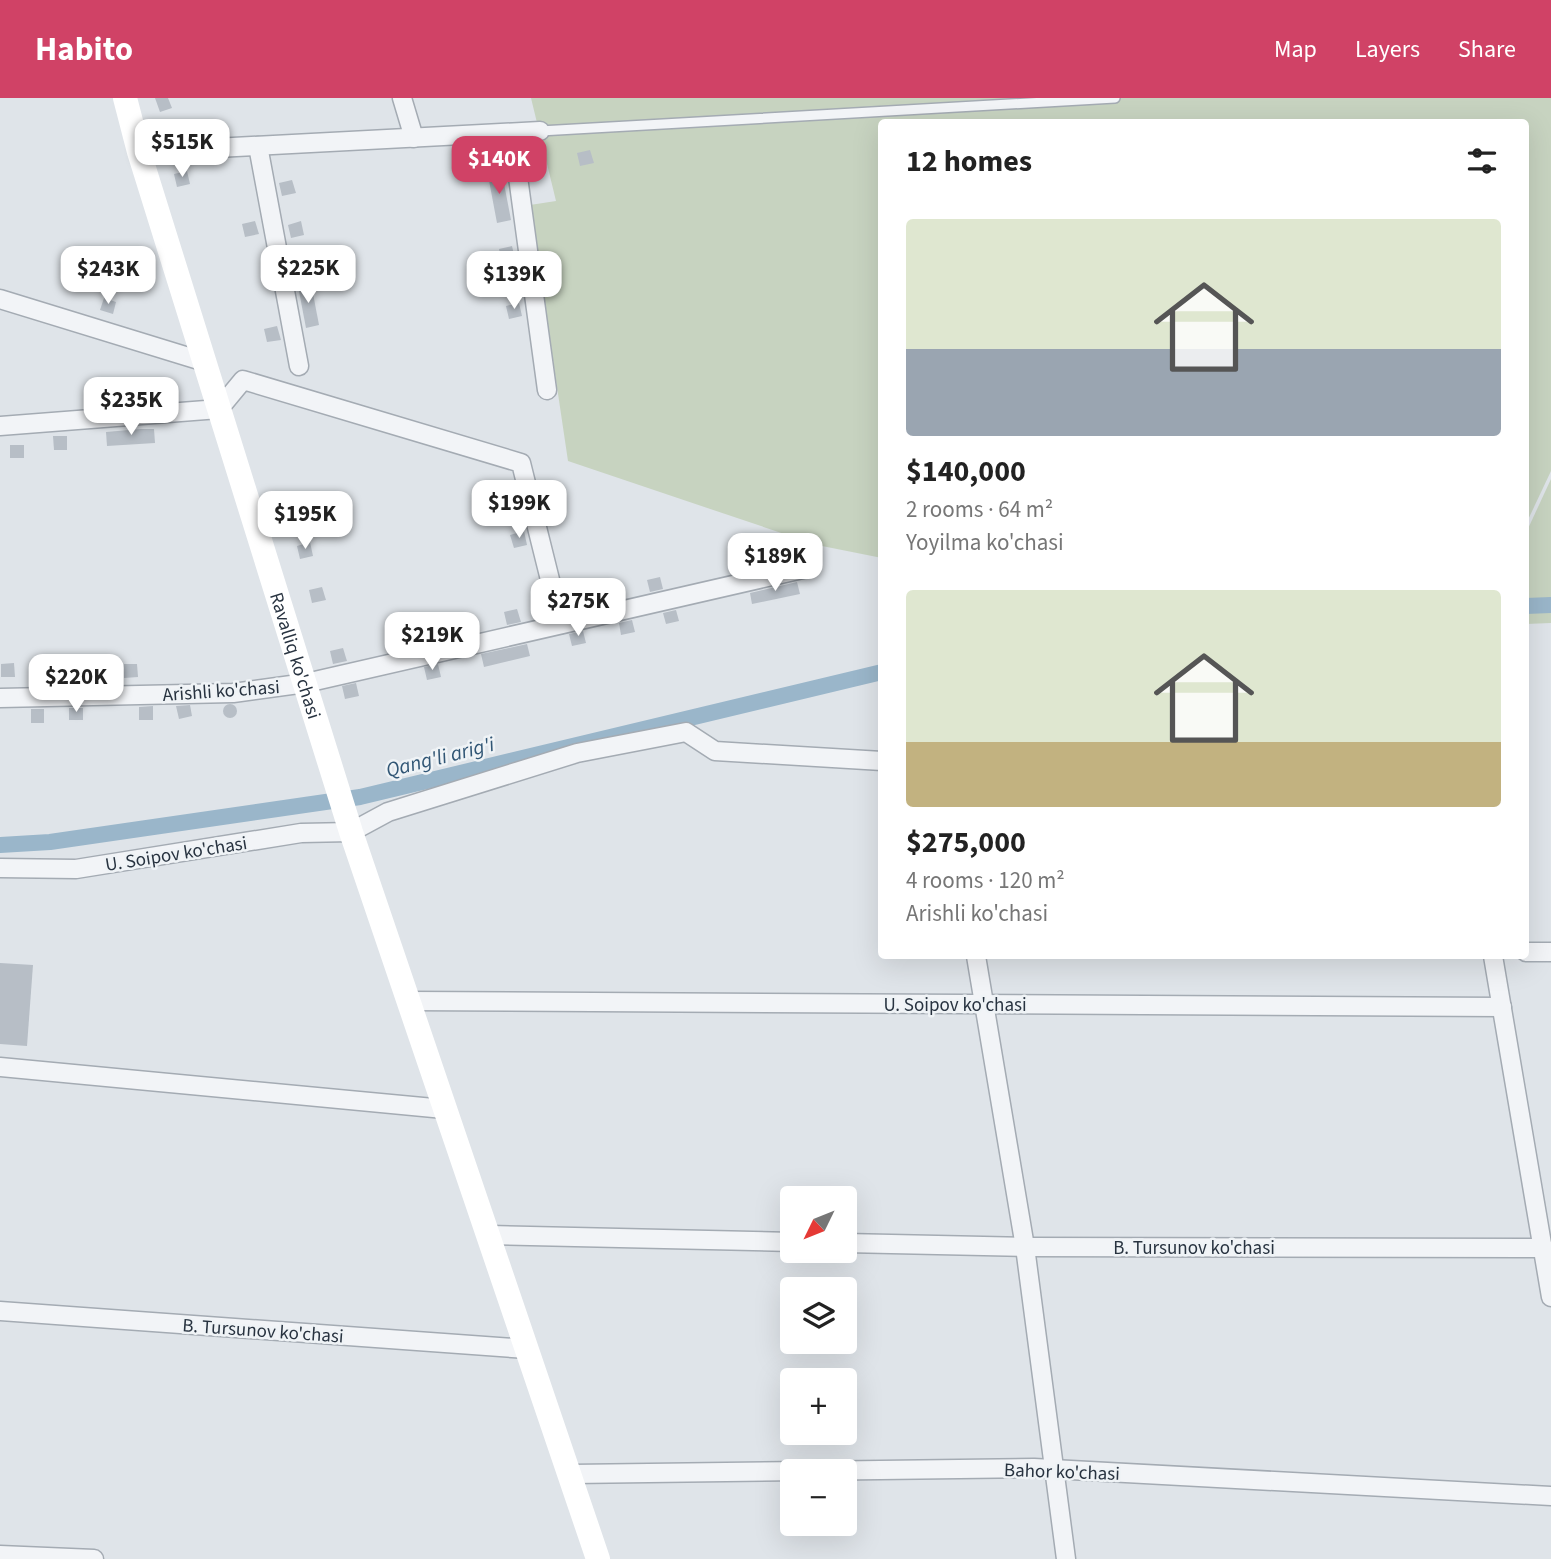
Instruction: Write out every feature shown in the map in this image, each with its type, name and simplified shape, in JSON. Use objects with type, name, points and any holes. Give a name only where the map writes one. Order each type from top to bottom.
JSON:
[{"type":"street","name":"Ravalliq ko'chasi","points":[[125,98],[139,152],[350,828],[444,1109],[572,1474],[598,1559]]},
{"type":"street","points":[[402,98],[414,138]]},
{"type":"street","points":[[139,152],[540,131]]},
{"type":"street","points":[[512,133],[547,390]]},
{"type":"street","points":[[258,146],[299,366]]},
{"type":"street","points":[[0,299],[205,362]]},
{"type":"street","points":[[0,426],[219,409],[243,380],[521,463],[561,625]]},
{"type":"street","name":"Arishli ko'chasi","points":[[0,698],[233,693],[306,683],[807,568]]},
{"type":"street","points":[[350,828],[388,812],[576,753],[686,732],[715,751],[878,761]]},
{"type":"street","name":"U. Soipov ko'chasi","points":[[0,868],[76,869],[301,833],[350,828]]},
{"type":"street","points":[[1529,951],[1551,952]]},
{"type":"street","points":[[976,959],[1025,1247],[1066,1559]]},
{"type":"street","points":[[1494,959],[1543,1194],[1544,1248],[1551,1297]]},
{"type":"street","name":"U. Soipov ko'chasi","points":[[408,1002],[1502,1007]]},
{"type":"street","points":[[0,1067],[444,1109]]},
{"type":"street","points":[[490,1235],[780,1242]]},
{"type":"street","name":"B. Tursunov ko'chasi","points":[[858,1243],[1025,1247],[1544,1248]]},
{"type":"street","name":"B. Tursunov ko'chasi","points":[[0,1311],[527,1349]]},
{"type":"street","name":"Bahor ko'chasi","points":[[572,1474],[1053,1469],[1551,1496]]},
{"type":"street","points":[[0,1555],[94,1559]]},
{"type":"lane","points":[[540,131],[1115,98]]},
{"type":"green space","points":[[531,98],[1551,98],[1551,471],[1529,518],[1529,119],[878,119],[878,557],[817,545],[568,461],[530,205],[556,201]]},
{"type":"green space","points":[[1551,479],[1551,623],[1529,624],[1529,527]]},
{"type":"building","points":[[155,98],[168,98],[172,108],[160,112]]},
{"type":"building","points":[[590,150],[594,163],[580,166],[577,153]]},
{"type":"building","points":[[497,167],[499,174],[502,173],[511,220],[497,223],[487,170]]},
{"type":"building","points":[[187,171],[190,184],[177,187],[174,174]]},
{"type":"building","points":[[292,180],[296,193],[282,196],[279,183]]},
{"type":"building","points":[[255,221],[259,234],[245,237],[242,224]]},
{"type":"building","points":[[301,221],[304,235],[291,238],[288,225]]},
{"type":"building","points":[[512,246],[515,259],[502,262],[499,249]]},
{"type":"building","points":[[311,283],[319,325],[306,328],[298,286]]},
{"type":"building","points":[[104,298],[116,302],[113,314],[100,310]]},
{"type":"building","points":[[519,303],[522,316],[509,319],[506,306]]},
{"type":"building","points":[[277,326],[281,340],[267,342],[264,329]]},
{"type":"building","points":[[154,429],[155,443],[107,446],[106,432]]},
{"type":"building","points":[[53,436],[67,436],[67,450],[54,450]]},
{"type":"building","points":[[10,445],[24,445],[24,458],[10,458]]},
{"type":"building","points":[[297,497],[301,510],[287,513],[284,500]]},
{"type":"building","points":[[524,531],[527,545],[514,548],[510,535]]},
{"type":"building","points":[[310,542],[313,556],[300,559],[297,546]]},
{"type":"building","points":[[660,577],[663,589],[650,592],[647,580]]},
{"type":"building","points":[[797,582],[800,594],[752,604],[750,593]]},
{"type":"building","points":[[322,587],[326,600],[312,603],[309,590]]},
{"type":"building","points":[[517,609],[521,622],[507,625],[504,612]]},
{"type":"building","points":[[676,610],[679,621],[666,624],[663,613]]},
{"type":"building","points":[[632,620],[635,632],[621,635],[619,623]]},
{"type":"building","points":[[429,628],[432,642],[419,645],[416,632]]},
{"type":"building","points":[[583,631],[586,643],[572,646],[569,634]]},
{"type":"building","points":[[527,644],[530,656],[484,667],[481,654]]},
{"type":"building","points":[[343,648],[347,661],[333,664],[330,651]]},
{"type":"building","points":[[14,663],[15,677],[1,677],[1,664]]},
{"type":"building","points":[[76,664],[90,664],[90,677],[76,678]]},
{"type":"building","points":[[124,664],[137,664],[138,677],[124,678]]},
{"type":"building","points":[[438,664],[441,677],[427,680],[424,667]]},
{"type":"building","points":[[40,665],[54,665],[54,679],[41,679]]},
{"type":"building","points":[[356,683],[359,696],[345,699],[342,686]]},
{"type":"building","points":[[227,704],[233,704],[237,711],[233,718],[227,718],[223,714],[223,708]]},
{"type":"building","points":[[190,705],[192,716],[179,719],[176,706]]},
{"type":"building","points":[[153,706],[153,720],[139,720],[139,707]]},
{"type":"building","points":[[69,708],[83,708],[83,720],[69,720]]},
{"type":"building","points":[[31,709],[44,709],[44,723],[31,723]]},
{"type":"building","points":[[0,963],[33,965],[27,1046],[0,1044]]},
{"type":"waterway","name":"Qang'li arig'i","points":[[1529,606],[1551,605]]},
{"type":"waterway","name":"Qang'li arig'i","points":[[0,845],[50,842],[360,797],[878,673]]}]
